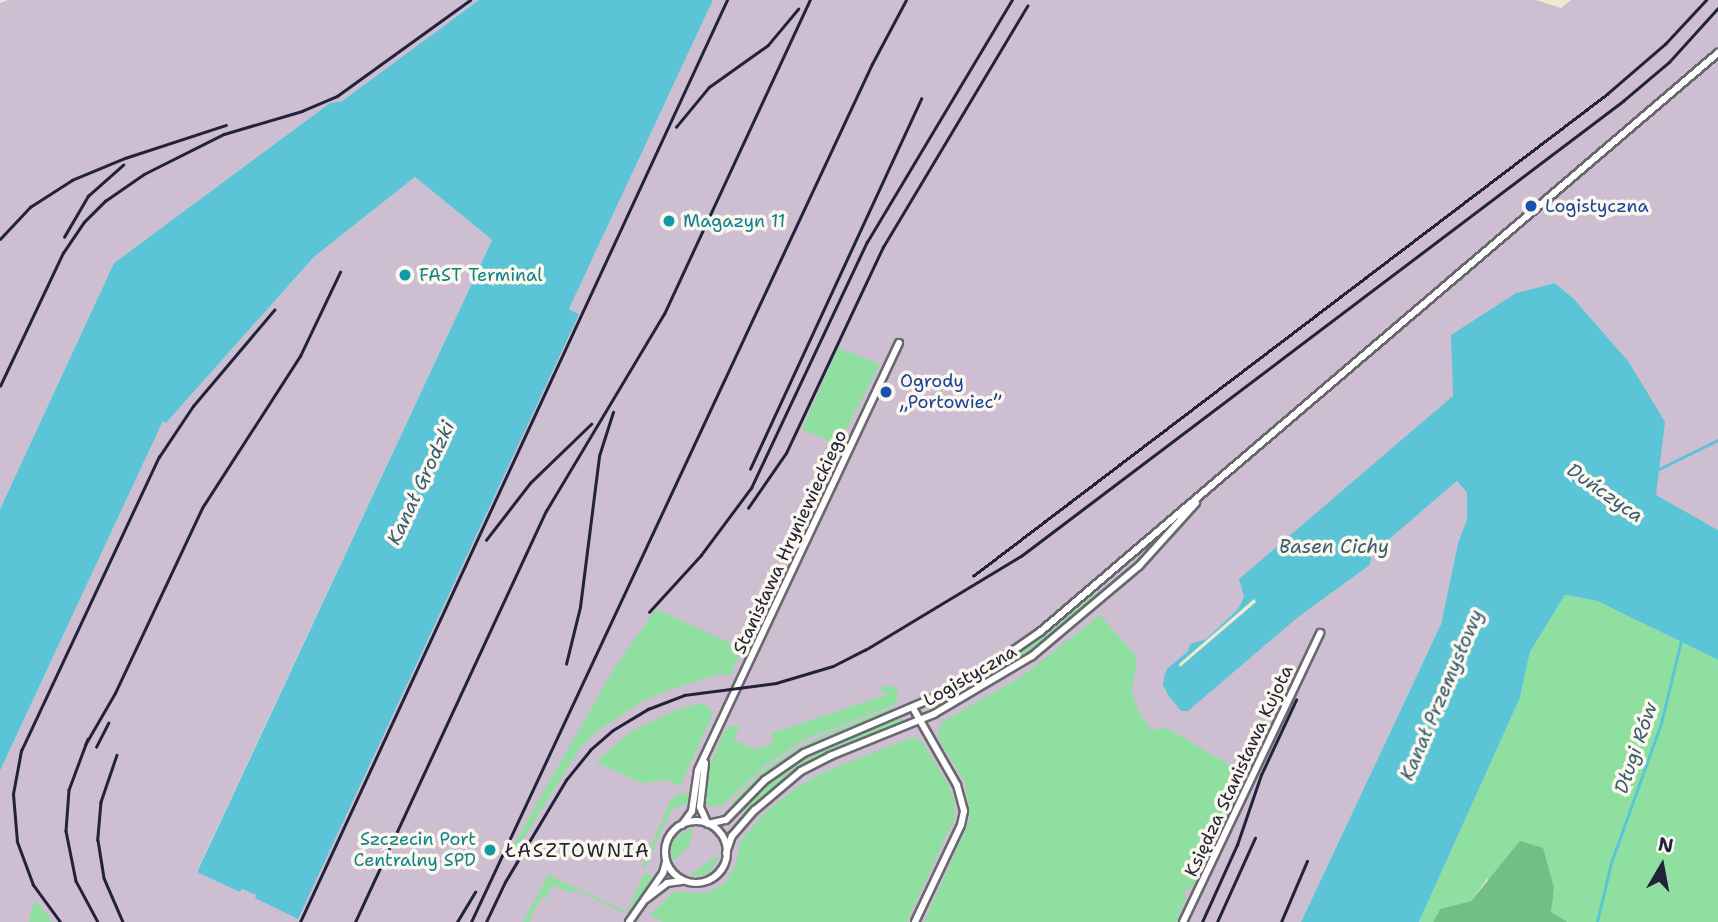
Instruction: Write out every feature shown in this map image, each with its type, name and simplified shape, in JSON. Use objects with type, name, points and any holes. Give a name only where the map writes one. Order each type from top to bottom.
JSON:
[{"type":"street","name":"Logistyczna","points":[[708,824],[727,819],[765,780],[804,753],[913,708],[970,679],[1030,639],[1718,53]]},
{"type":"street","name":"Stanisława Hryniewieckiego","points":[[682,825],[692,812],[696,775],[899,343]]},
{"type":"street","name":"Logistyczna","points":[[726,853],[733,834],[764,800],[789,779],[830,755],[921,721],[1010,671],[1064,631],[1147,559],[1209,489]]},
{"type":"street","name":"Księdza Stanisława Kujota","points":[[1183,922],[1320,633]]},
{"type":"street","points":[[913,708],[957,786],[964,811],[961,825],[915,922]]},
{"type":"street","name":"Stanisława Hryniewieckiego","points":[[707,753],[700,802],[702,816],[708,824]]},
{"type":"street","points":[[629,922],[639,905],[663,873],[668,839],[682,825],[696,822],[708,824],[722,836],[726,853],[722,867],[712,878],[698,883],[667,883],[639,905]]},
{"type":"street","points":[[666,860],[673,873],[686,881]]},
{"type":"shaded area","points":[[8,0],[479,0],[342,101],[330,103],[114,263],[0,509],[0,3]]},
{"type":"shaded area","points":[[713,0],[1536,0],[1561,8],[1571,0],[1718,0],[1718,530],[1655,495],[1664,422],[1629,362],[1574,299],[1555,283],[1516,293],[1454,396],[1240,579],[1244,597],[1238,609],[1206,639],[1190,644],[1189,651],[1172,665],[1297,618],[1370,565],[1372,554],[1457,481],[1467,493],[1467,519],[1458,543],[1441,624],[1301,922],[0,922],[0,771],[163,421],[167,422],[314,257],[415,177],[492,240],[197,871],[240,891],[242,889],[256,895],[255,898],[579,314],[569,309]]},
{"type":"green space","points":[[838,348],[880,364],[838,445],[802,429]]},
{"type":"green space","points":[[1094,593],[1098,597],[1011,665],[941,706],[928,709],[1027,648]]},
{"type":"green space","points":[[1565,595],[1597,601],[1718,660],[1718,922],[1568,922],[1550,912],[1554,888],[1487,879],[1471,901],[1440,909],[1433,922],[1419,922],[1520,698],[1530,652]]},
{"type":"green space","points":[[656,609],[743,649],[730,676],[719,674],[669,690],[643,701],[600,729],[582,745],[525,836],[511,855],[508,854],[615,667]]},
{"type":"green space","points":[[1100,615],[1137,657],[1132,691],[1138,710],[1151,730],[1167,728],[1238,770],[1244,782],[1195,885],[1184,891],[1186,899],[1176,922],[924,922],[970,819],[965,782],[940,742],[938,732],[942,722],[1021,677]]},
{"type":"green space","points":[[893,686],[898,691],[896,704],[802,741],[765,766],[723,805],[711,807],[705,803],[709,767],[725,730],[730,726],[740,726],[734,740],[755,749],[773,743],[771,733],[888,694],[878,689]]},
{"type":"green space","points":[[701,703],[708,706],[713,714],[680,786],[666,780],[641,783],[596,762],[630,732],[676,710]]},
{"type":"green space","points":[[896,706],[889,713],[827,736],[792,754],[756,781],[734,804],[732,802],[763,771],[794,750],[828,733]]},
{"type":"green space","points":[[897,719],[907,719],[901,724],[813,758],[788,774],[745,813],[741,810],[774,779],[813,753]]},
{"type":"green space","points":[[913,737],[921,740],[948,784],[954,799],[955,817],[907,922],[664,922],[650,915],[673,892],[708,893],[726,882],[736,864],[740,841],[767,811],[796,788],[821,773]]},
{"type":"green space","points":[[689,793],[690,803],[675,808],[669,815],[645,868],[642,866],[671,800],[677,794]]},
{"type":"green space","points":[[693,827],[690,845],[672,861],[671,848],[675,838]]},
{"type":"green space","points":[[1520,841],[1543,848],[1554,888],[1551,912],[1568,922],[1433,922],[1440,909],[1471,901]]},
{"type":"green space","points":[[720,854],[710,872],[701,876],[688,876]]},
{"type":"green space","points":[[645,872],[654,879],[626,913]]},
{"type":"green space","points":[[548,875],[625,911],[624,913],[575,890],[569,892],[553,885],[546,899],[541,897],[529,922],[523,922]]},
{"type":"green space","points":[[35,899],[44,911],[53,922],[29,922]]},
{"type":"water","name":"Kanał Grodzki","points":[[479,0],[713,0],[569,309],[579,314],[298,919],[255,898],[256,895],[242,889],[240,892],[197,872],[492,240],[415,177],[314,257],[166,423],[163,421],[0,771],[0,509],[114,263],[330,103],[342,101]]},
{"type":"water","points":[[1555,283],[1574,299],[1629,362],[1665,422],[1656,495],[1718,530],[1718,660],[1597,601],[1565,595],[1530,652],[1520,698],[1419,922],[1301,922],[1441,624],[1458,543],[1467,519],[1467,493],[1457,481],[1372,554],[1370,565],[1297,618],[1188,711],[1181,711],[1163,685],[1167,669],[1188,651],[1190,644],[1206,639],[1238,609],[1244,597],[1239,579],[1453,396],[1451,335],[1516,293]]},
{"type":"pier","points":[[1254,599],[1256,602],[1180,667],[1179,664]]},
{"type":"waterway","points":[[1655,471],[1718,440]]},
{"type":"waterway","name":"Długi Rów","points":[[1597,922],[1611,863],[1661,723],[1681,641]]},
{"type":"railway","points":[[0,386],[63,253],[84,222],[105,201],[144,174],[224,134],[302,111],[337,96],[470,0]]},
{"type":"railway","points":[[300,922],[727,0]]},
{"type":"railway","points":[[355,922],[546,511],[664,314],[810,0]]},
{"type":"railway","points":[[471,922],[872,64],[906,0]]},
{"type":"railway","points":[[649,612],[701,555],[751,488],[867,242],[1012,0]]},
{"type":"railway","points":[[973,576],[1607,94],[1665,44],[1706,0]]},
{"type":"railway","points":[[748,508],[786,453],[883,247],[1027,6]]},
{"type":"railway","points":[[486,922],[505,882],[566,780],[590,750],[613,730],[648,709],[684,695],[776,683],[833,666],[865,650],[1021,556],[1623,101],[1669,62],[1718,8]]},
{"type":"railway","points":[[676,127],[709,87],[768,45],[798,9]]},
{"type":"railway","points":[[750,469],[921,99]]},
{"type":"railway","points":[[0,239],[30,207],[72,180],[125,158],[226,125]]},
{"type":"railway","points":[[64,237],[88,196],[123,165]]},
{"type":"railway","points":[[85,745],[115,693],[202,508],[300,356],[340,272]]},
{"type":"railway","points":[[60,922],[33,885],[17,842],[13,794],[21,751],[159,457],[193,406],[274,310]]},
{"type":"railway","points":[[566,664],[580,607],[599,456],[613,412]]},
{"type":"railway","points":[[486,540],[530,483],[591,424]]},
{"type":"railway","points":[[1202,922],[1237,845],[1261,775],[1296,700]]},
{"type":"railway","points":[[96,747],[108,723]]},
{"type":"railway","points":[[88,739],[69,790],[66,831],[76,881],[98,922]]},
{"type":"railway","points":[[117,755],[101,802],[98,840],[104,878],[123,922]]},
{"type":"railway","points":[[1217,922],[1255,838]]},
{"type":"railway","points":[[1281,922],[1307,861]]},
{"type":"railway","points":[[457,922],[475,892]]},
{"type":"place","name":"Logistyczna","points":[[1531,206]]},
{"type":"place","name":"Magazyn 11","points":[[669,221]]},
{"type":"place","name":"FAST Terminal","points":[[405,275]]},
{"type":"place","name":"Ogrody „Portowiec”","points":[[886,392]]},
{"type":"place","name":"Szczecin Port Centralny SPD","points":[[490,850]]},
{"type":"district","name":"ŁASZTOWNIA","points":[[578,851]]},
{"type":"water label","name":"Duńczyca","points":[[1605,493]]},
{"type":"water label","name":"Basen Cichy","points":[[1334,547]]},
{"type":"water label","name":"Kanał Przemysłowy","points":[[1442,695]]}]
